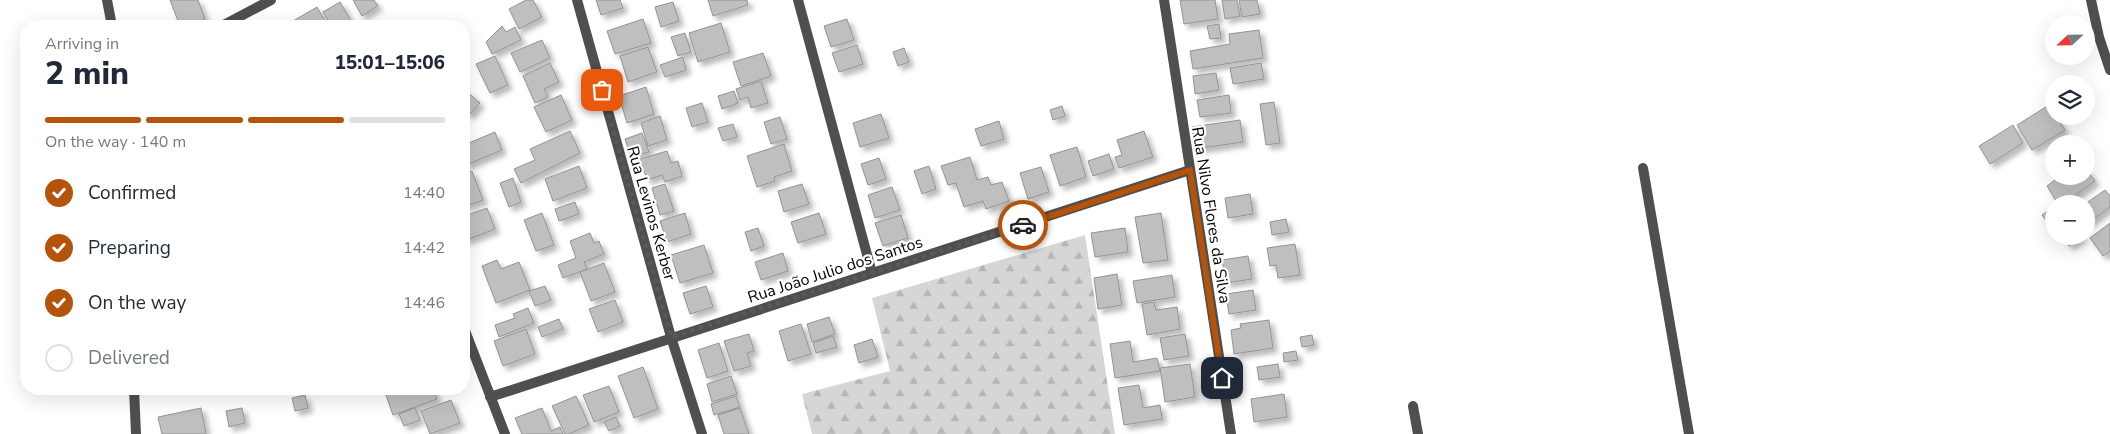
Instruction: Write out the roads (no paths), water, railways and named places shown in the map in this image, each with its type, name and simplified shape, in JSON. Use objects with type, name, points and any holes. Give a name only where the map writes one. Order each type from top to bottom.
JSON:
[{"type":"street","points":[[107,0],[111,20]]},
{"type":"street","points":[[233,20],[271,0]]},
{"type":"street","name":"Rua Levinos Kerber","points":[[577,0],[671,337],[702,434]]},
{"type":"street","points":[[798,0],[872,273]]},
{"type":"street","name":"Rua Nilvo Flores da Silva","points":[[1164,0],[1231,434]]},
{"type":"street","points":[[2090,0],[2098,37],[2110,70]]},
{"type":"street","points":[[1643,168],[1689,434]]},
{"type":"street","name":"Rua João Julio dos Santos","points":[[490,397],[1190,170]]},
{"type":"street","points":[[470,344],[505,434]]},
{"type":"street","points":[[134,395],[136,434]]},
{"type":"street","points":[[1413,406],[1418,434]]}]
